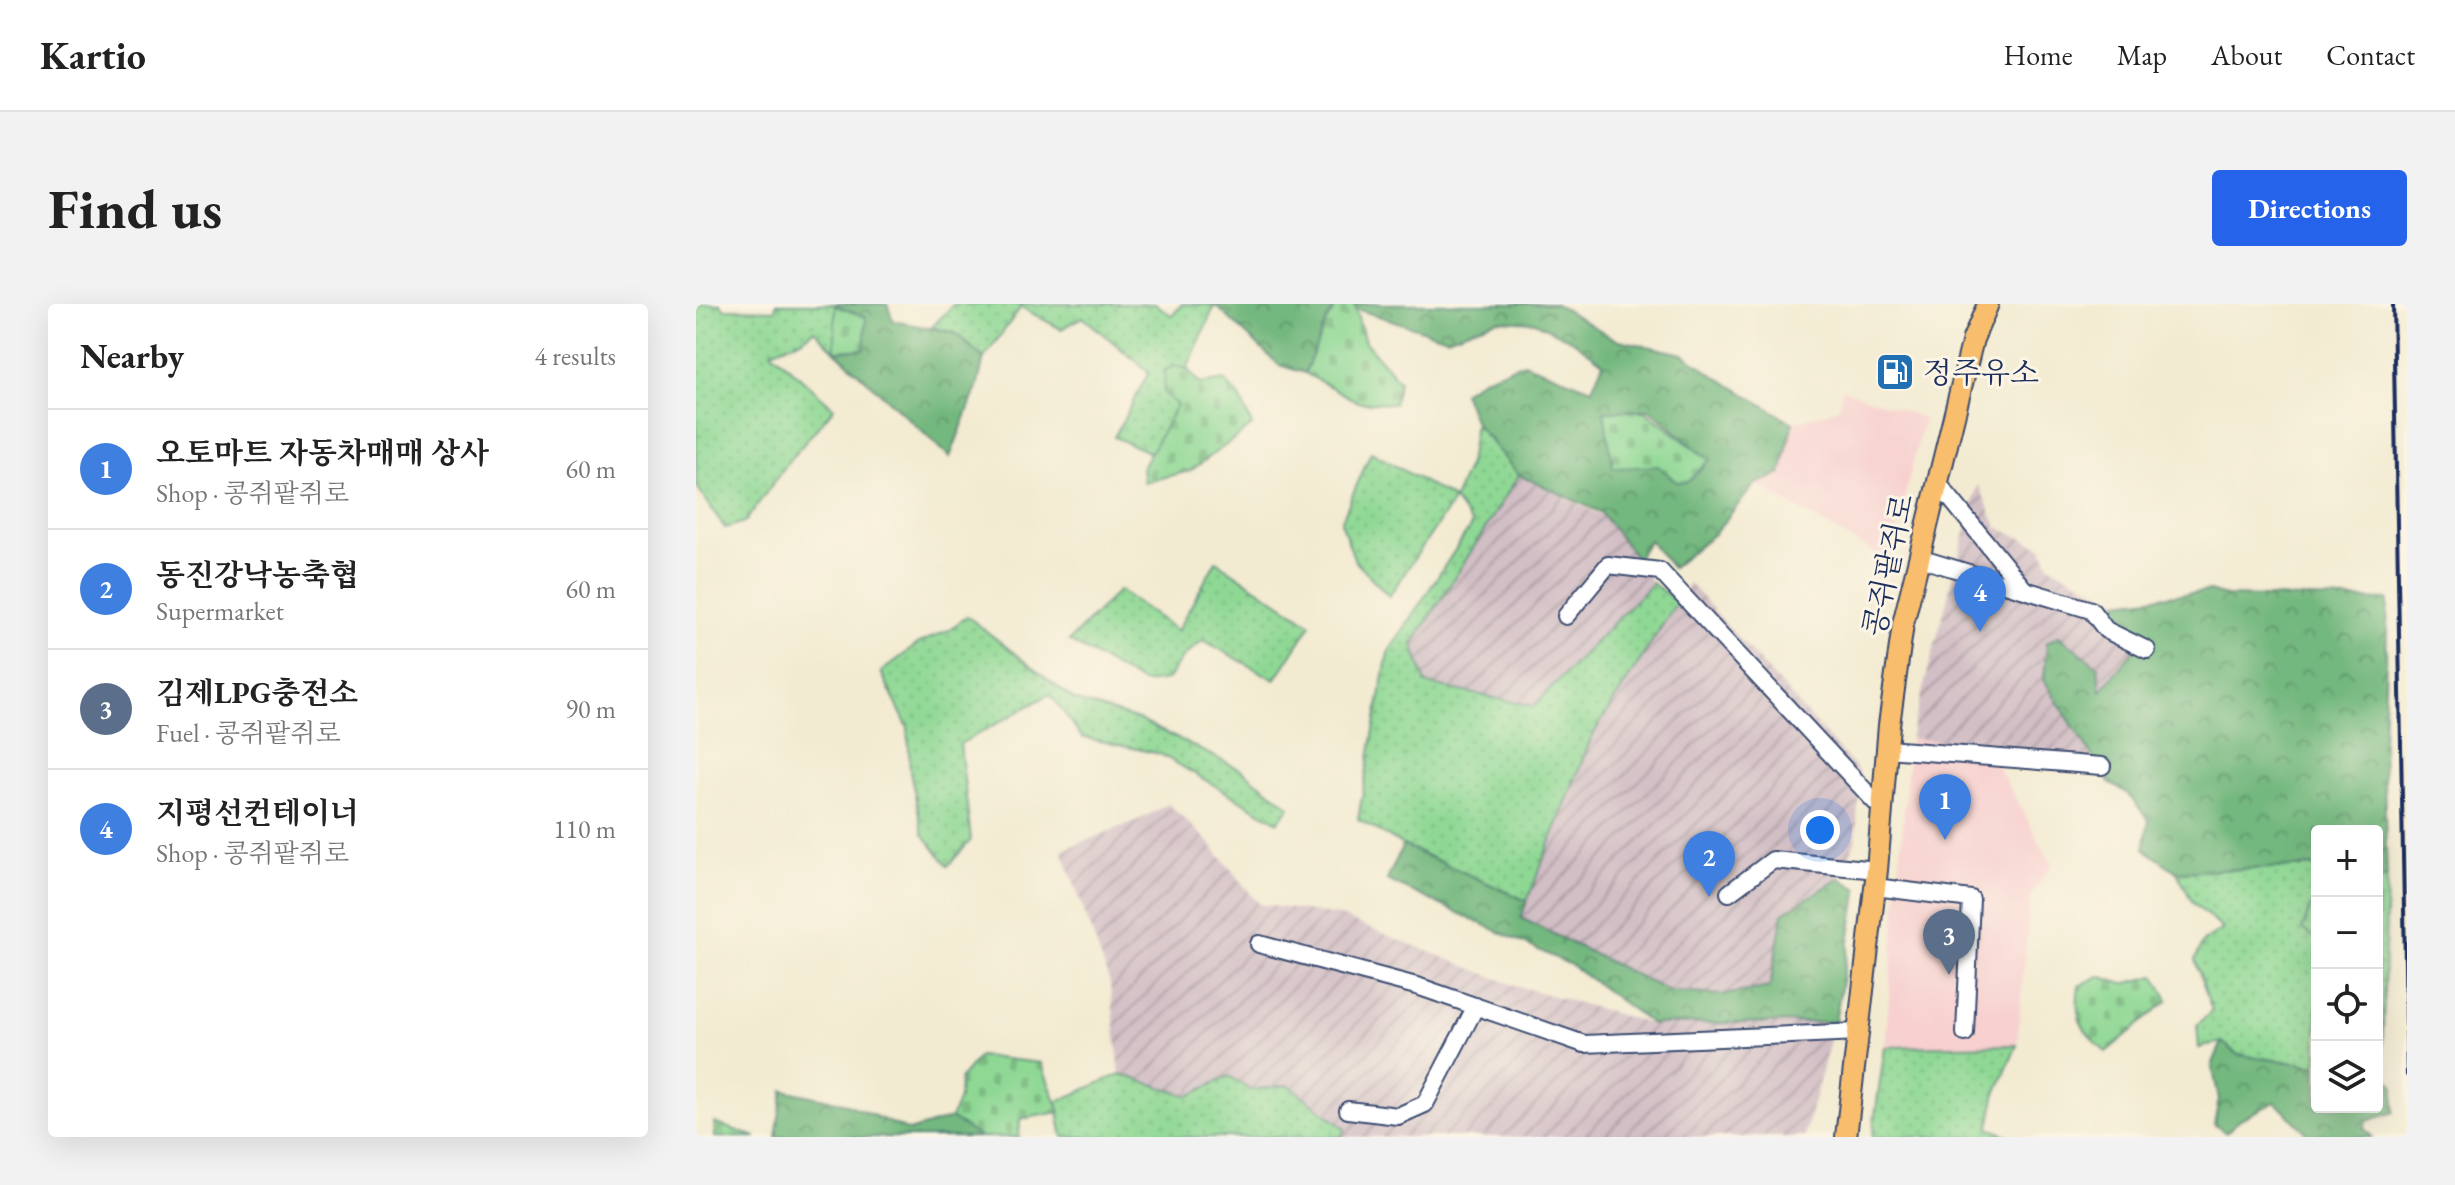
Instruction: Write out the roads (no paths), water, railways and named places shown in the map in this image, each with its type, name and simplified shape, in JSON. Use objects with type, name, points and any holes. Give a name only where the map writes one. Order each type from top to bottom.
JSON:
[{"type":"main road","name":"콩쥐팥쥐로","points":[[1846,1137],[1903,624],[1973,339],[1978,304]]},
{"type":"main road","name":"콩쥐팥쥐로","points":[[1973,339],[1988,304]]},
{"type":"street","points":[[1937,482],[2025,590]]},
{"type":"street","points":[[1919,558],[2091,610],[2106,630],[2147,650]]},
{"type":"street","points":[[1566,616],[1608,565],[1660,571],[1881,808]]},
{"type":"street","points":[[1887,749],[2102,766]]},
{"type":"street","points":[[1729,893],[1773,860],[1971,899],[1965,1033]]},
{"type":"street","points":[[1259,944],[1420,987],[1584,1044],[1859,1032]]},
{"type":"street","points":[[1348,1110],[1398,1116],[1425,1104],[1476,1006]]},
{"type":"railway","points":[[2393,304],[2407,1075]]},
{"type":"place","name":"정주유소","points":[[1895,372]]},
{"type":"place","name":"지평선컨테이너","points":[[1980,632]]},
{"type":"place","name":"오토마트 자동차매매 상사","points":[[1945,840]]},
{"type":"place","name":"동진강낙농축협","points":[[1709,897]]},
{"type":"place","name":"김제LPG충전소","points":[[1949,975]]}]
